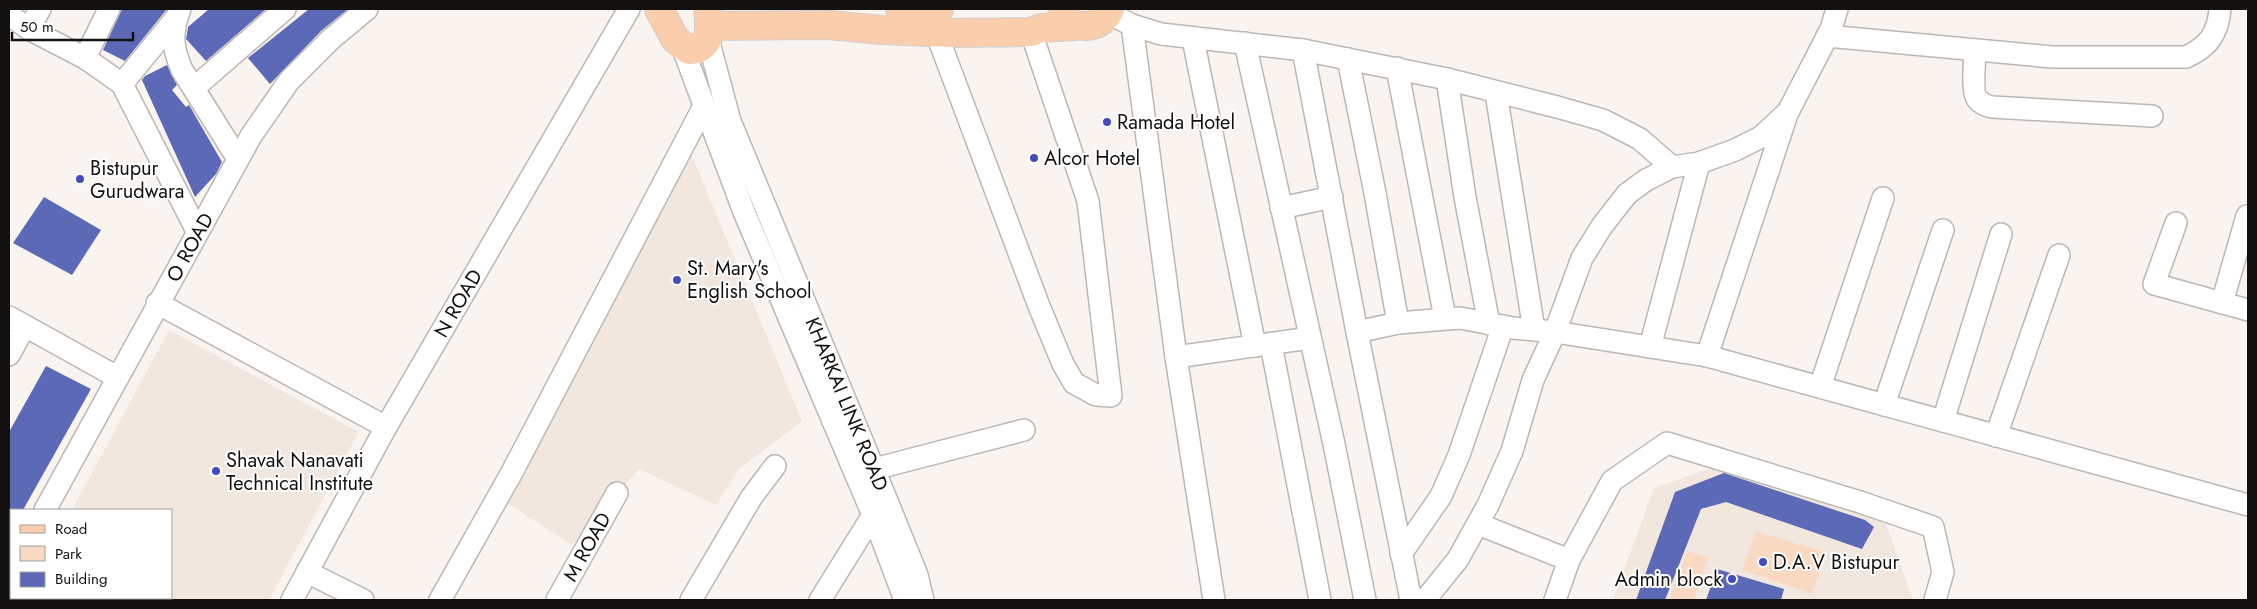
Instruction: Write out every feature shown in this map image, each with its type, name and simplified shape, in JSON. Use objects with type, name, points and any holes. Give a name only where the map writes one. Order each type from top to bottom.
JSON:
[{"type":"main road","points":[[658,9],[668,28],[702,30],[938,21],[1031,32],[1066,17],[1088,26],[1116,16]]},
{"type":"main road","points":[[900,9],[938,21]]},
{"type":"street","points":[[30,29],[40,9]]},
{"type":"street","points":[[85,58],[109,9]]},
{"type":"street","points":[[194,88],[285,9]]},
{"type":"street","name":"O ROAD","points":[[46,509],[197,230],[251,136],[289,80],[330,40],[368,9]]},
{"type":"street","name":"N ROAD","points":[[292,600],[386,427],[629,9]]},
{"type":"street","points":[[1707,356],[1788,112],[1827,36],[1837,9]]},
{"type":"street","points":[[1827,36],[2052,57],[2186,57],[2202,50],[2214,34],[2220,9]]},
{"type":"street","points":[[122,84],[181,11]]},
{"type":"street","points":[[181,11],[173,37],[175,54],[238,159]]},
{"type":"street","points":[[9,15],[30,29],[85,58],[122,84],[197,230]]},
{"type":"street","points":[[1116,16],[1161,34],[1303,50],[1396,68],[1447,79],[1603,120],[1640,139],[1672,167]]},
{"type":"street","points":[[1116,16],[1176,358],[1214,600]]},
{"type":"street","points":[[938,21],[1039,306],[1063,364],[1074,383],[1096,395],[1111,396],[1088,201],[1031,32]]},
{"type":"street","points":[[702,30],[704,106],[744,212],[873,515],[905,600]]},
{"type":"street","name":"KHARKAI LINK ROAD","points":[[702,30],[730,121],[917,575],[923,600]]},
{"type":"street","points":[[1193,38],[1320,600]]},
{"type":"street","points":[[1245,43],[1365,600]]},
{"type":"street","points":[[1303,50],[1411,600]]},
{"type":"street","points":[[1975,50],[1974,90],[1976,99],[1984,105],[2152,116]]},
{"type":"street","points":[[1348,59],[1376,193],[1398,322]]},
{"type":"street","points":[[1396,68],[1445,318]]},
{"type":"street","points":[[1402,554],[1441,496],[1455,463],[1496,325],[1465,197],[1447,79]]},
{"type":"street","points":[[1496,93],[1545,331]]},
{"type":"street","points":[[440,600],[511,474],[704,106]]},
{"type":"street","points":[[1425,600],[1458,559],[1478,524],[1512,451],[1545,331],[1582,258],[1602,226],[1627,194],[1646,180],[1672,167],[1699,163],[1736,150],[1761,137],[1788,112]]},
{"type":"street","points":[[1650,347],[1699,163]]},
{"type":"street","points":[[1281,208],[1332,197]]},
{"type":"street","points":[[1820,388],[1883,198]]},
{"type":"street","points":[[2222,303],[2247,216]]},
{"type":"street","points":[[2176,223],[2154,284],[2248,310]]},
{"type":"street","points":[[1884,405],[1944,230]]},
{"type":"street","points":[[1943,421],[2001,234]]},
{"type":"street","points":[[1996,436],[2059,256]]},
{"type":"street","points":[[158,303],[386,427]]},
{"type":"street","points":[[1357,332],[1398,322],[1460,318],[1707,356],[2248,505]]},
{"type":"street","points":[[9,355],[17,321],[117,377]]},
{"type":"street","points":[[1176,358],[1310,338]]},
{"type":"street","points":[[874,469],[1024,430]]},
{"type":"street","points":[[1555,600],[1569,560],[1612,481],[1667,443],[1933,527],[1943,572],[1935,600]]},
{"type":"street","points":[[691,600],[751,498],[775,466]]},
{"type":"street","name":"M ROAD","points":[[557,600],[617,493]]},
{"type":"street","points":[[820,600],[873,515]]},
{"type":"street","points":[[1478,524],[1569,560]]},
{"type":"street","points":[[308,572],[363,600]]},
{"type":"shaded area","name":"St. Mary's English School","points":[[685,139],[802,421],[739,469],[716,505],[639,469],[572,545],[498,497]]},
{"type":"shaded area","name":"Shavak Nanavati Technical Institute","points":[[169,330],[359,432],[269,600],[24,600],[172,599],[172,509],[73,509]]},
{"type":"shaded area","name":"D.A.V Bistupur","points":[[1732,461],[1858,507],[1886,524],[1913,600],[1613,600],[1654,488]]},
{"type":"green space","points":[[1756,531],[1826,553],[1812,594],[1742,570]]},
{"type":"green space","points":[[1687,551],[1708,557],[1693,600],[1669,600]]},
{"type":"building","points":[[122,9],[167,9],[125,61],[103,50]]},
{"type":"building","points":[[209,9],[266,9],[206,61],[186,39],[188,27]]},
{"type":"building","points":[[309,9],[348,9],[321,31],[270,84],[248,58]]},
{"type":"building","points":[[167,65],[177,85],[172,90],[186,107],[189,105],[222,162],[216,174],[195,197],[142,80],[145,76]]},
{"type":"building","points":[[44,197],[101,230],[72,275],[13,243]]},
{"type":"building","points":[[46,366],[91,389],[24,509],[9,510],[9,432]]},
{"type":"building","points":[[1724,473],[1865,520],[1874,527],[1862,549],[1726,502],[1701,509],[1665,600],[1636,600],[1675,492]]},
{"type":"building","name":"Admin block","points":[[1717,569],[1784,589],[1781,600],[1706,600]]},
{"type":"place","name":"Ramada Hotel","points":[[1107,122]]},
{"type":"place","name":"Alcor Hotel","points":[[1034,158]]},
{"type":"place","name":"Bistupur Gurudwara","points":[[80,179]]},
{"type":"place","name":"St. Mary's English School","points":[[677,280]]},
{"type":"place","name":"Shavak Nanavati Technical Institute","points":[[216,471]]},
{"type":"place","name":"D.A.V Bistupur","points":[[1763,562]]},
{"type":"place","name":"Admin block","points":[[1732,579]]}]
